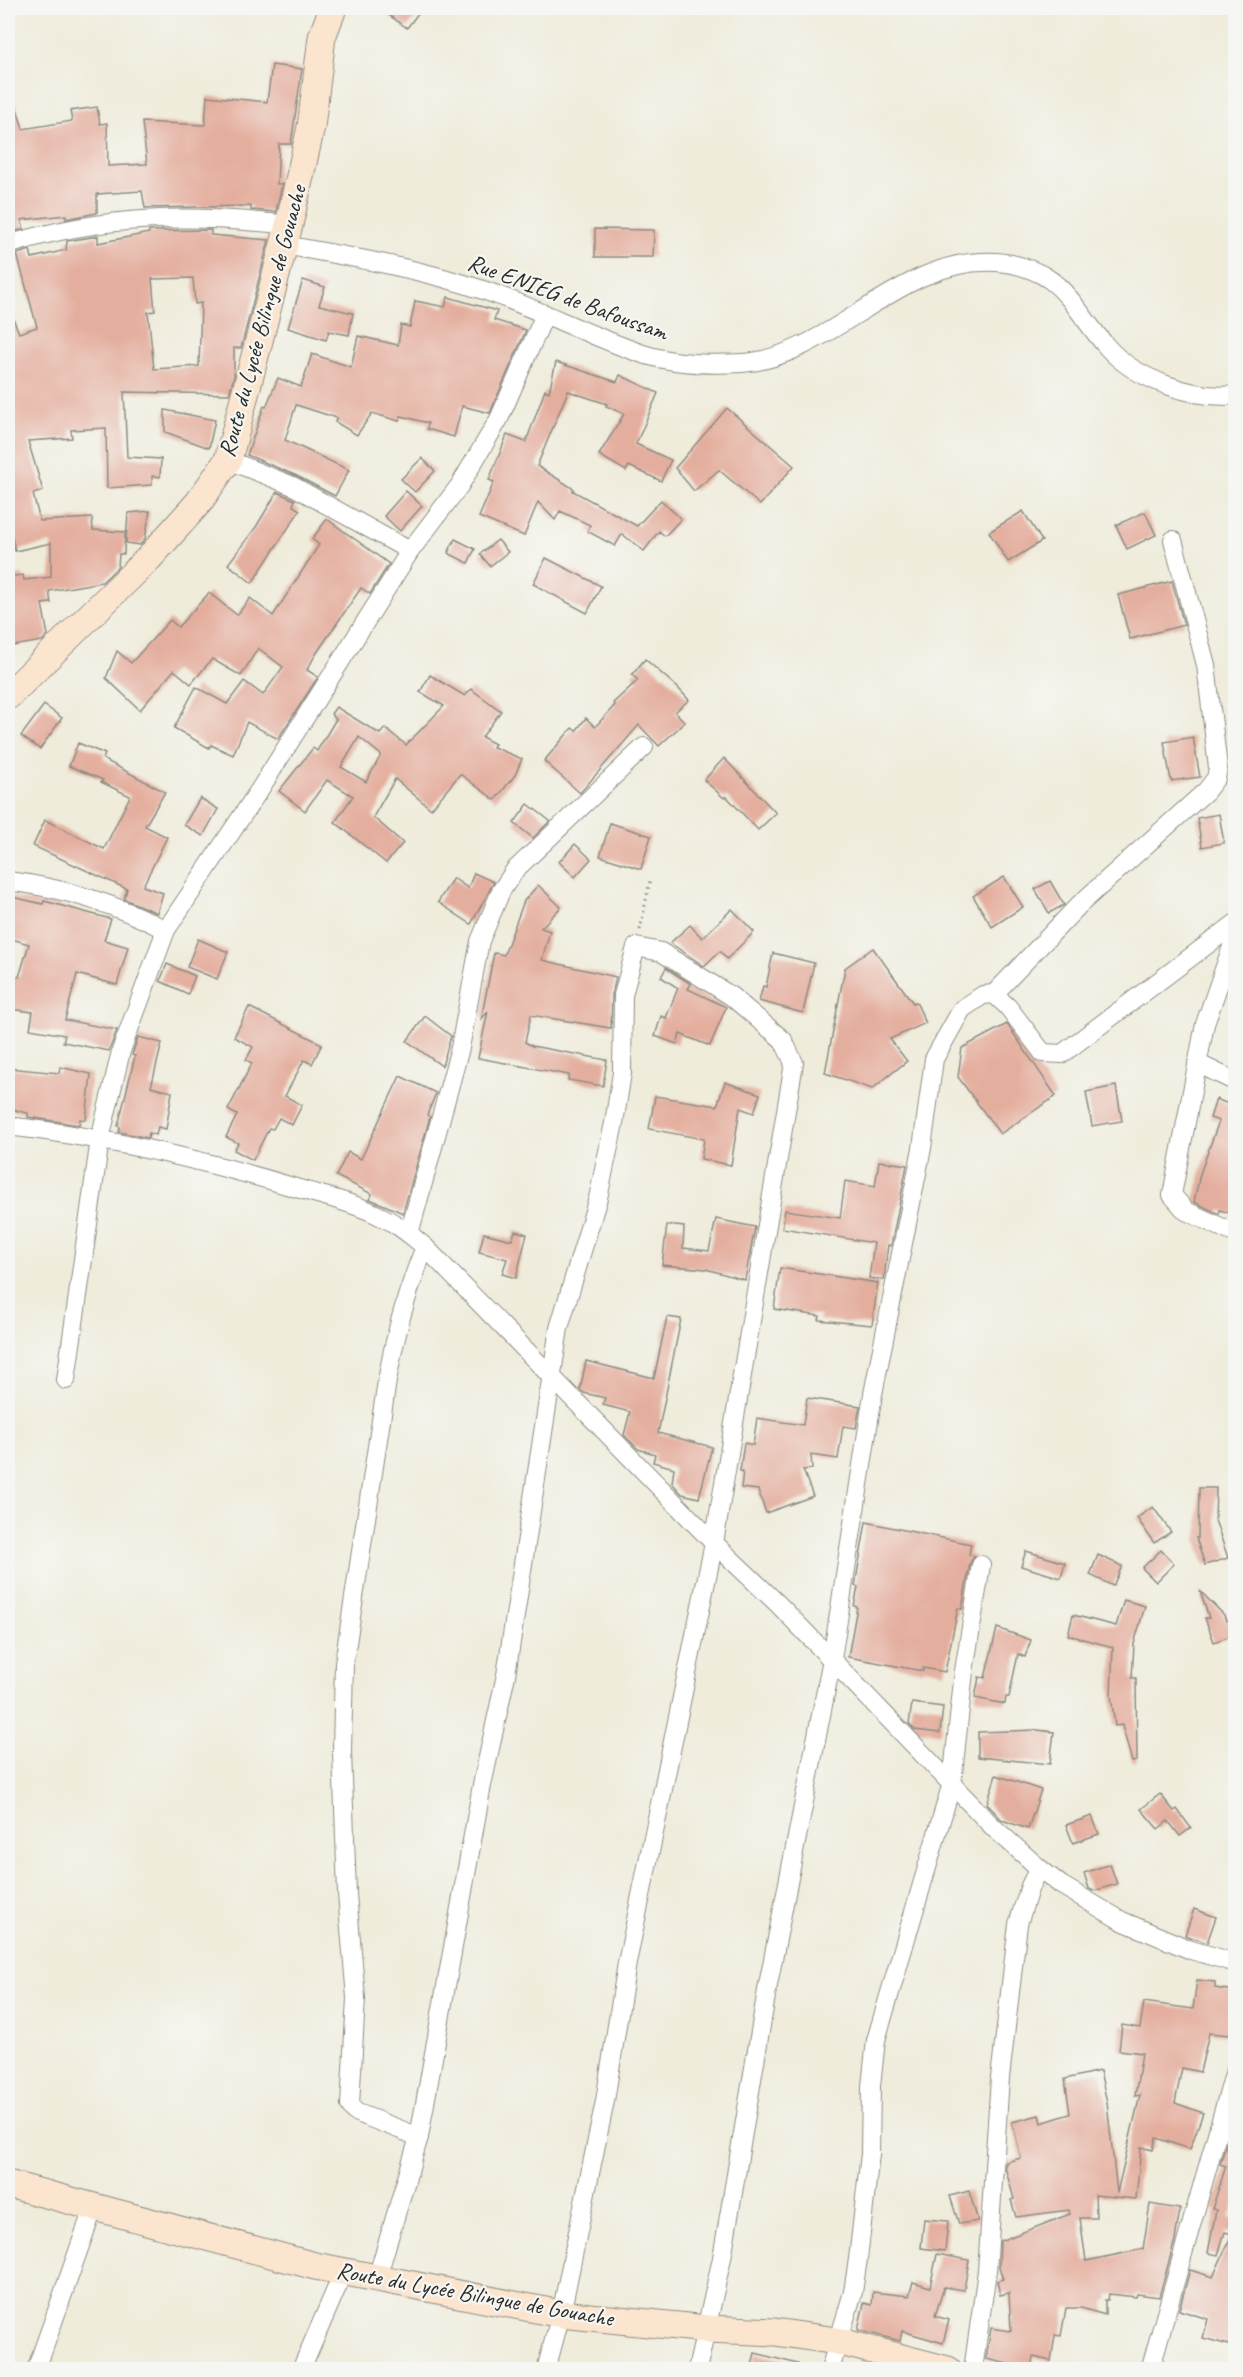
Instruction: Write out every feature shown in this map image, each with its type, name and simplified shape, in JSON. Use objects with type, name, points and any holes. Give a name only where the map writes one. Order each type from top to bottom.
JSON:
[{"type":"street","name":"Route du Lycée Bilingue de Gouache","points":[[8,696],[149,558],[199,502],[228,460],[244,406],[286,235],[311,127],[322,38],[333,8]]},
{"type":"street","name":"Rue ENIEG de Bafoussam","points":[[8,245],[80,225],[123,219],[241,220],[286,235],[482,290],[644,355],[692,364],[746,363],[791,351],[906,285],[950,265],[995,262],[1034,269],[1059,286],[1079,308],[1107,348],[1128,366],[1168,385],[1219,397],[1236,395]]},
{"type":"street","points":[[66,1380],[100,1139],[122,1051],[166,930],[260,789],[410,551],[460,485],[499,419],[545,314]]},
{"type":"street","points":[[228,460],[293,486],[410,551]]},
{"type":"street","points":[[994,994],[1079,905],[1206,791],[1216,778],[1218,768],[1206,665],[1173,540]]},
{"type":"street","points":[[409,1234],[460,1048],[480,941],[501,891],[515,870],[644,747]]},
{"type":"street","points":[[8,881],[48,886],[109,904],[166,930]]},
{"type":"street","points":[[697,2370],[722,2258],[767,1989],[832,1659],[873,1394],[922,1148],[934,1059],[962,1009],[983,994],[994,994],[1008,1007],[1043,1053],[1062,1054],[1236,923]]},
{"type":"street","points":[[1236,936],[1205,1024],[1172,1195],[1186,1211],[1236,1234]]},
{"type":"street","points":[[377,2278],[419,2137],[476,1819],[506,1675],[560,1328],[598,1198],[614,1123],[622,1073],[622,995],[636,946],[661,952],[731,996],[783,1040],[794,1064],[714,1544],[627,1963],[605,2101],[561,2314],[546,2370]]},
{"type":"street","points":[[1197,1063],[1236,1082]]},
{"type":"street","points":[[8,1126],[100,1139],[242,1172],[362,1208],[385,1218],[409,1234],[425,1247],[714,1544],[832,1659],[994,1828],[1039,1868],[1061,1885],[1122,1921],[1191,1950],[1236,1963]]},
{"type":"street","points":[[419,2137],[355,2112],[350,2105],[356,1998],[347,1894],[342,1751],[344,1663],[387,1381],[410,1285],[425,1247]]},
{"type":"street","points":[[830,2370],[853,2292],[858,2259],[870,2154],[871,2086],[876,2040],[952,1783],[963,1671],[981,1565]]},
{"type":"street","points":[[973,2370],[987,2271],[1000,2078],[1018,1924],[1030,1886],[1039,1868]]},
{"type":"street","points":[[1150,2370],[1236,2067]]},
{"type":"street","name":"Route du Lycée Bilingue de Gouache","points":[[8,2184],[93,2209],[377,2278],[561,2314],[707,2329],[775,2332],[837,2341],[948,2370]]},
{"type":"street","points":[[36,2370],[93,2209]]},
{"type":"street","points":[[301,2370],[344,2271]]},
{"type":"path","points":[[636,946],[650,880]]},
{"type":"building","points":[[379,8],[422,8],[407,28]]},
{"type":"building","points":[[272,65],[302,69],[291,144],[279,144],[277,184],[282,184],[276,212],[251,210],[251,206],[145,208],[142,191],[97,194],[97,213],[66,219],[66,215],[21,220],[24,229],[10,233],[8,223],[8,96],[13,95],[23,129],[72,121],[70,111],[97,107],[100,124],[107,123],[108,166],[147,164],[142,122],[205,125],[207,96],[267,102]]},
{"type":"building","points":[[595,229],[654,230],[653,257],[595,257]]},
{"type":"building","points":[[211,230],[211,235],[269,240],[241,348],[234,348],[234,376],[229,394],[124,392],[127,457],[161,459],[160,477],[152,476],[152,485],[107,488],[106,428],[71,430],[72,438],[28,441],[43,491],[33,494],[40,521],[92,518],[93,530],[125,532],[124,554],[119,554],[118,567],[102,582],[49,591],[51,603],[42,604],[48,635],[42,641],[13,646],[8,618],[8,577],[23,575],[24,580],[51,577],[51,543],[15,551],[8,520],[8,306],[19,333],[37,327],[17,254],[30,250],[32,258],[66,250],[67,241],[98,236],[98,243],[149,233],[149,231]],"holes":[[[193,278],[195,304],[201,303],[199,366],[154,369],[148,312],[155,311],[152,279]]]},
{"type":"building","points":[[303,280],[325,287],[319,305],[353,313],[349,335],[329,331],[326,340],[288,328]]},
{"type":"building","points":[[448,297],[497,311],[494,320],[526,330],[490,413],[462,406],[454,437],[427,429],[428,423],[401,416],[399,421],[372,413],[357,435],[335,422],[337,418],[296,405],[285,440],[349,470],[335,496],[297,476],[247,455],[264,406],[266,407],[278,378],[301,387],[312,354],[351,367],[358,336],[398,345],[401,325],[410,327],[415,301],[445,307]]},
{"type":"building","points":[[556,362],[617,382],[620,375],[658,393],[636,444],[671,460],[661,481],[629,466],[626,471],[599,455],[624,414],[606,406],[607,404],[568,391],[537,466],[574,489],[573,491],[637,526],[661,500],[681,519],[665,536],[659,531],[644,551],[622,534],[615,546],[587,531],[590,525],[560,511],[555,520],[538,502],[524,536],[479,517],[494,482],[489,480],[507,435],[526,442],[545,390],[549,392]]},
{"type":"building","points":[[727,408],[794,466],[760,505],[719,470],[694,491],[675,468]]},
{"type":"building","points":[[165,410],[215,420],[209,448],[165,432]]},
{"type":"building","points":[[422,458],[435,471],[415,492],[401,479]]},
{"type":"building","points":[[406,491],[422,506],[400,531],[384,516]]},
{"type":"building","points":[[277,492],[295,500],[293,506],[300,510],[252,583],[228,564],[256,527]]},
{"type":"building","points":[[150,511],[145,539],[140,545],[126,543],[128,513]]},
{"type":"building","points":[[1023,511],[1042,541],[1008,562],[989,532]]},
{"type":"building","points":[[1145,512],[1156,535],[1127,549],[1116,525]]},
{"type":"building","points":[[327,519],[389,564],[370,594],[361,588],[316,654],[307,670],[318,677],[278,739],[247,722],[233,755],[211,745],[209,748],[174,728],[196,687],[227,704],[244,681],[263,695],[283,667],[258,648],[241,676],[212,659],[191,684],[174,670],[140,710],[106,678],[117,651],[131,663],[170,620],[178,627],[209,593],[237,615],[250,598],[273,616],[319,545],[312,539]]},
{"type":"building","points":[[455,539],[475,549],[468,563],[448,553]]},
{"type":"building","points":[[498,540],[508,552],[490,566],[480,554]]},
{"type":"building","points":[[546,558],[601,586],[587,613],[533,584]]},
{"type":"building","points":[[1172,581],[1184,625],[1130,639],[1118,595]]},
{"type":"building","points":[[645,659],[689,700],[675,712],[685,722],[659,746],[639,725],[580,793],[544,761],[572,728],[576,731],[586,718],[595,727],[615,705],[613,703],[638,680],[632,675]]},
{"type":"building","points":[[430,675],[465,696],[471,689],[501,711],[482,737],[495,744],[493,747],[522,759],[515,775],[495,800],[460,774],[431,809],[395,779],[373,817],[403,843],[386,863],[335,822],[353,796],[327,780],[305,811],[279,791],[313,748],[317,751],[336,719],[331,714],[336,707],[380,734],[385,728],[406,745],[444,706],[420,692]],"holes":[[[359,737],[381,755],[366,782],[341,767]]]},
{"type":"building","points":[[44,705],[62,718],[40,749],[21,736]]},
{"type":"building","points":[[1193,737],[1200,777],[1171,781],[1164,742]]},
{"type":"building","points":[[78,743],[105,754],[103,759],[165,792],[145,826],[167,837],[143,886],[163,893],[157,913],[124,899],[127,889],[33,846],[45,820],[104,849],[130,796],[101,782],[103,780],[69,766]]},
{"type":"building","points":[[724,758],[776,813],[758,830],[726,796],[724,798],[704,780]]},
{"type":"building","points":[[200,798],[218,809],[203,836],[184,825]]},
{"type":"building","points":[[528,804],[550,821],[533,838],[514,823]]},
{"type":"building","points":[[1219,814],[1224,843],[1202,847],[1197,818]]},
{"type":"building","points":[[610,823],[651,836],[641,869],[600,856]]},
{"type":"building","points":[[575,844],[591,859],[575,877],[559,862]]},
{"type":"building","points":[[474,873],[494,882],[471,924],[438,902],[453,878],[468,888]]},
{"type":"building","points":[[1004,877],[1023,907],[992,927],[973,896]]},
{"type":"building","points":[[1050,881],[1064,905],[1049,913],[1035,889]]},
{"type":"building","points":[[538,885],[561,907],[541,928],[550,931],[542,960],[616,977],[612,995],[611,1028],[531,1015],[525,1042],[532,1046],[607,1060],[603,1086],[568,1080],[569,1075],[478,1058],[488,1011],[481,1020],[494,953],[504,955],[524,901]]},
{"type":"building","points":[[8,896],[43,904],[44,901],[111,919],[104,940],[128,947],[117,985],[77,974],[65,1020],[117,1030],[109,1051],[63,1042],[65,1035],[30,1029],[33,1012],[9,1009],[13,976],[19,977],[29,944],[8,938]]},
{"type":"building","points":[[732,909],[754,932],[727,959],[720,951],[704,966],[670,943],[690,925],[702,938]]},
{"type":"building","points":[[198,939],[228,952],[217,979],[187,967]]},
{"type":"building","points":[[873,948],[913,1003],[916,1002],[926,1023],[890,1039],[907,1061],[872,1089],[825,1073],[845,968]]},
{"type":"building","points":[[773,953],[814,963],[803,1013],[759,1001],[763,986],[766,987]]},
{"type":"building","points":[[167,964],[195,976],[188,994],[160,981]]},
{"type":"building","points":[[666,968],[691,984],[688,989],[726,1007],[710,1046],[680,1034],[677,1044],[655,1036],[661,1016],[666,1018],[678,988],[661,977]]},
{"type":"building","points":[[249,1007],[322,1044],[312,1064],[304,1060],[285,1096],[302,1105],[292,1125],[279,1118],[273,1129],[269,1128],[253,1160],[234,1150],[238,1143],[226,1137],[237,1115],[228,1110],[252,1063],[246,1060],[253,1047],[234,1037]]},
{"type":"building","points":[[425,1016],[451,1036],[442,1066],[407,1041]]},
{"type":"building","points":[[1007,1024],[1056,1096],[1000,1134],[958,1077],[962,1048]]},
{"type":"building","points":[[138,1037],[162,1043],[151,1087],[172,1092],[166,1129],[158,1127],[156,1135],[149,1133],[148,1138],[119,1132],[120,1127],[118,1126],[135,1056],[132,1055]]},
{"type":"building","points":[[60,1067],[91,1074],[86,1120],[80,1119],[79,1125],[28,1117],[28,1113],[8,1109],[8,1068],[59,1073]]},
{"type":"building","points":[[400,1076],[436,1093],[427,1115],[430,1117],[403,1213],[370,1199],[372,1194],[336,1176],[348,1152],[361,1159]]},
{"type":"building","points":[[725,1082],[760,1094],[754,1113],[740,1108],[731,1165],[701,1159],[704,1139],[649,1129],[655,1096],[717,1106]]},
{"type":"building","points":[[1116,1086],[1122,1121],[1092,1126],[1086,1092]]},
{"type":"building","points":[[1216,1099],[1236,1107],[1236,1215],[1220,1210],[1219,1214],[1194,1202],[1200,1174],[1219,1121],[1210,1118]]},
{"type":"building","points":[[879,1161],[907,1165],[891,1246],[888,1245],[884,1280],[869,1278],[874,1243],[782,1228],[785,1210],[840,1218],[845,1181],[875,1186]]},
{"type":"building","points":[[716,1219],[755,1227],[745,1280],[706,1269],[662,1265],[667,1225],[684,1227],[683,1248],[709,1251]]},
{"type":"building","points":[[515,1231],[527,1234],[516,1278],[502,1274],[507,1259],[479,1252],[484,1233],[512,1240]]},
{"type":"building","points":[[780,1268],[878,1283],[872,1325],[819,1320],[820,1316],[774,1309]]},
{"type":"building","points":[[667,1317],[681,1319],[658,1433],[712,1447],[699,1498],[682,1494],[672,1483],[674,1468],[653,1462],[655,1454],[638,1449],[624,1435],[630,1412],[603,1405],[605,1398],[580,1390],[586,1361],[654,1378]]},
{"type":"building","points":[[807,1398],[860,1406],[856,1428],[843,1426],[838,1459],[811,1455],[812,1469],[803,1470],[813,1496],[766,1513],[758,1490],[741,1488],[743,1471],[740,1471],[744,1443],[753,1445],[757,1418],[803,1425]]},
{"type":"building","points":[[1199,1488],[1216,1488],[1215,1520],[1228,1558],[1205,1565],[1196,1538],[1198,1538]]},
{"type":"building","points":[[1153,1507],[1171,1532],[1154,1543],[1137,1518]]},
{"type":"building","points":[[866,1522],[971,1544],[969,1555],[975,1556],[970,1563],[962,1609],[958,1608],[945,1672],[923,1668],[923,1671],[848,1657],[857,1607],[854,1606],[858,1587],[855,1586]]},
{"type":"building","points":[[1161,1550],[1174,1564],[1156,1582],[1142,1568]]},
{"type":"building","points":[[1026,1551],[1065,1563],[1061,1578],[1021,1566]]},
{"type":"building","points":[[1098,1555],[1122,1566],[1113,1586],[1090,1575]]},
{"type":"building","points":[[1200,1591],[1224,1615],[1226,1621],[1229,1620],[1236,1627],[1236,1634],[1214,1642],[1205,1618],[1209,1618]]},
{"type":"building","points":[[1124,1600],[1145,1606],[1134,1644],[1132,1678],[1136,1678],[1137,1761],[1132,1762],[1122,1725],[1115,1726],[1111,1695],[1113,1647],[1068,1635],[1073,1615],[1116,1626]]},
{"type":"building","points":[[997,1628],[1031,1640],[1025,1657],[1018,1654],[1009,1697],[1006,1697],[1005,1704],[975,1698],[979,1677],[985,1678]]},
{"type":"building","points":[[912,1703],[943,1707],[940,1733],[915,1730],[909,1724]]},
{"type":"building","points":[[1037,1730],[1054,1732],[1050,1764],[978,1757],[978,1732]]},
{"type":"building","points":[[996,1775],[1041,1790],[1028,1829],[1002,1820],[987,1804]]},
{"type":"building","points":[[1160,1794],[1174,1811],[1177,1809],[1191,1828],[1180,1836],[1168,1821],[1158,1829],[1141,1809]]},
{"type":"building","points":[[1092,1816],[1099,1834],[1073,1843],[1066,1825]]},
{"type":"building","points":[[1110,1864],[1117,1884],[1094,1891],[1089,1889],[1084,1873]]},
{"type":"building","points":[[1194,1909],[1216,1917],[1207,1943],[1185,1935]]},
{"type":"building","points":[[1197,1980],[1215,1982],[1215,1988],[1235,1991],[1232,2018],[1236,2020],[1230,2035],[1209,2033],[1200,2072],[1182,2068],[1175,2103],[1203,2113],[1190,2149],[1156,2138],[1153,2150],[1141,2147],[1136,2199],[1095,2195],[1096,2218],[1080,2218],[1086,2261],[1143,2249],[1150,2204],[1180,2209],[1175,2240],[1159,2297],[1109,2294],[1108,2300],[1105,2300],[1105,2315],[1081,2308],[1066,2308],[1061,2336],[1055,2335],[1051,2361],[1033,2357],[1031,2369],[986,2359],[991,2328],[1011,2331],[1009,2293],[1000,2295],[997,2281],[1003,2279],[999,2267],[1000,2241],[1070,2214],[1069,2210],[1016,2217],[1011,2200],[1014,2199],[1005,2167],[1006,2162],[1021,2158],[1012,2122],[1039,2115],[1041,2123],[1070,2114],[1065,2079],[1100,2071],[1107,2102],[1117,2193],[1140,2095],[1135,2096],[1142,2053],[1119,2050],[1122,2025],[1140,2028],[1144,2002],[1193,2009]]},
{"type":"building","points":[[1233,2120],[1236,2120],[1236,2198],[1229,2218],[1236,2220],[1236,2347],[1203,2338],[1208,2319],[1179,2310],[1190,2270],[1213,2277],[1232,2234],[1225,2232],[1218,2255],[1208,2253],[1216,2210],[1212,2209],[1226,2166],[1220,2164]]},
{"type":"building","points":[[969,2191],[978,2221],[959,2224],[950,2196]]},
{"type":"building","points":[[924,2219],[948,2221],[945,2251],[921,2248]]},
{"type":"building","points":[[937,2254],[969,2260],[964,2290],[944,2287],[935,2316],[949,2320],[943,2343],[902,2331],[900,2341],[858,2330],[864,2303],[872,2305],[873,2292],[909,2296],[913,2282],[930,2287]]},
{"type":"building","points":[[755,2353],[798,2364],[797,2370],[751,2370]]}]
